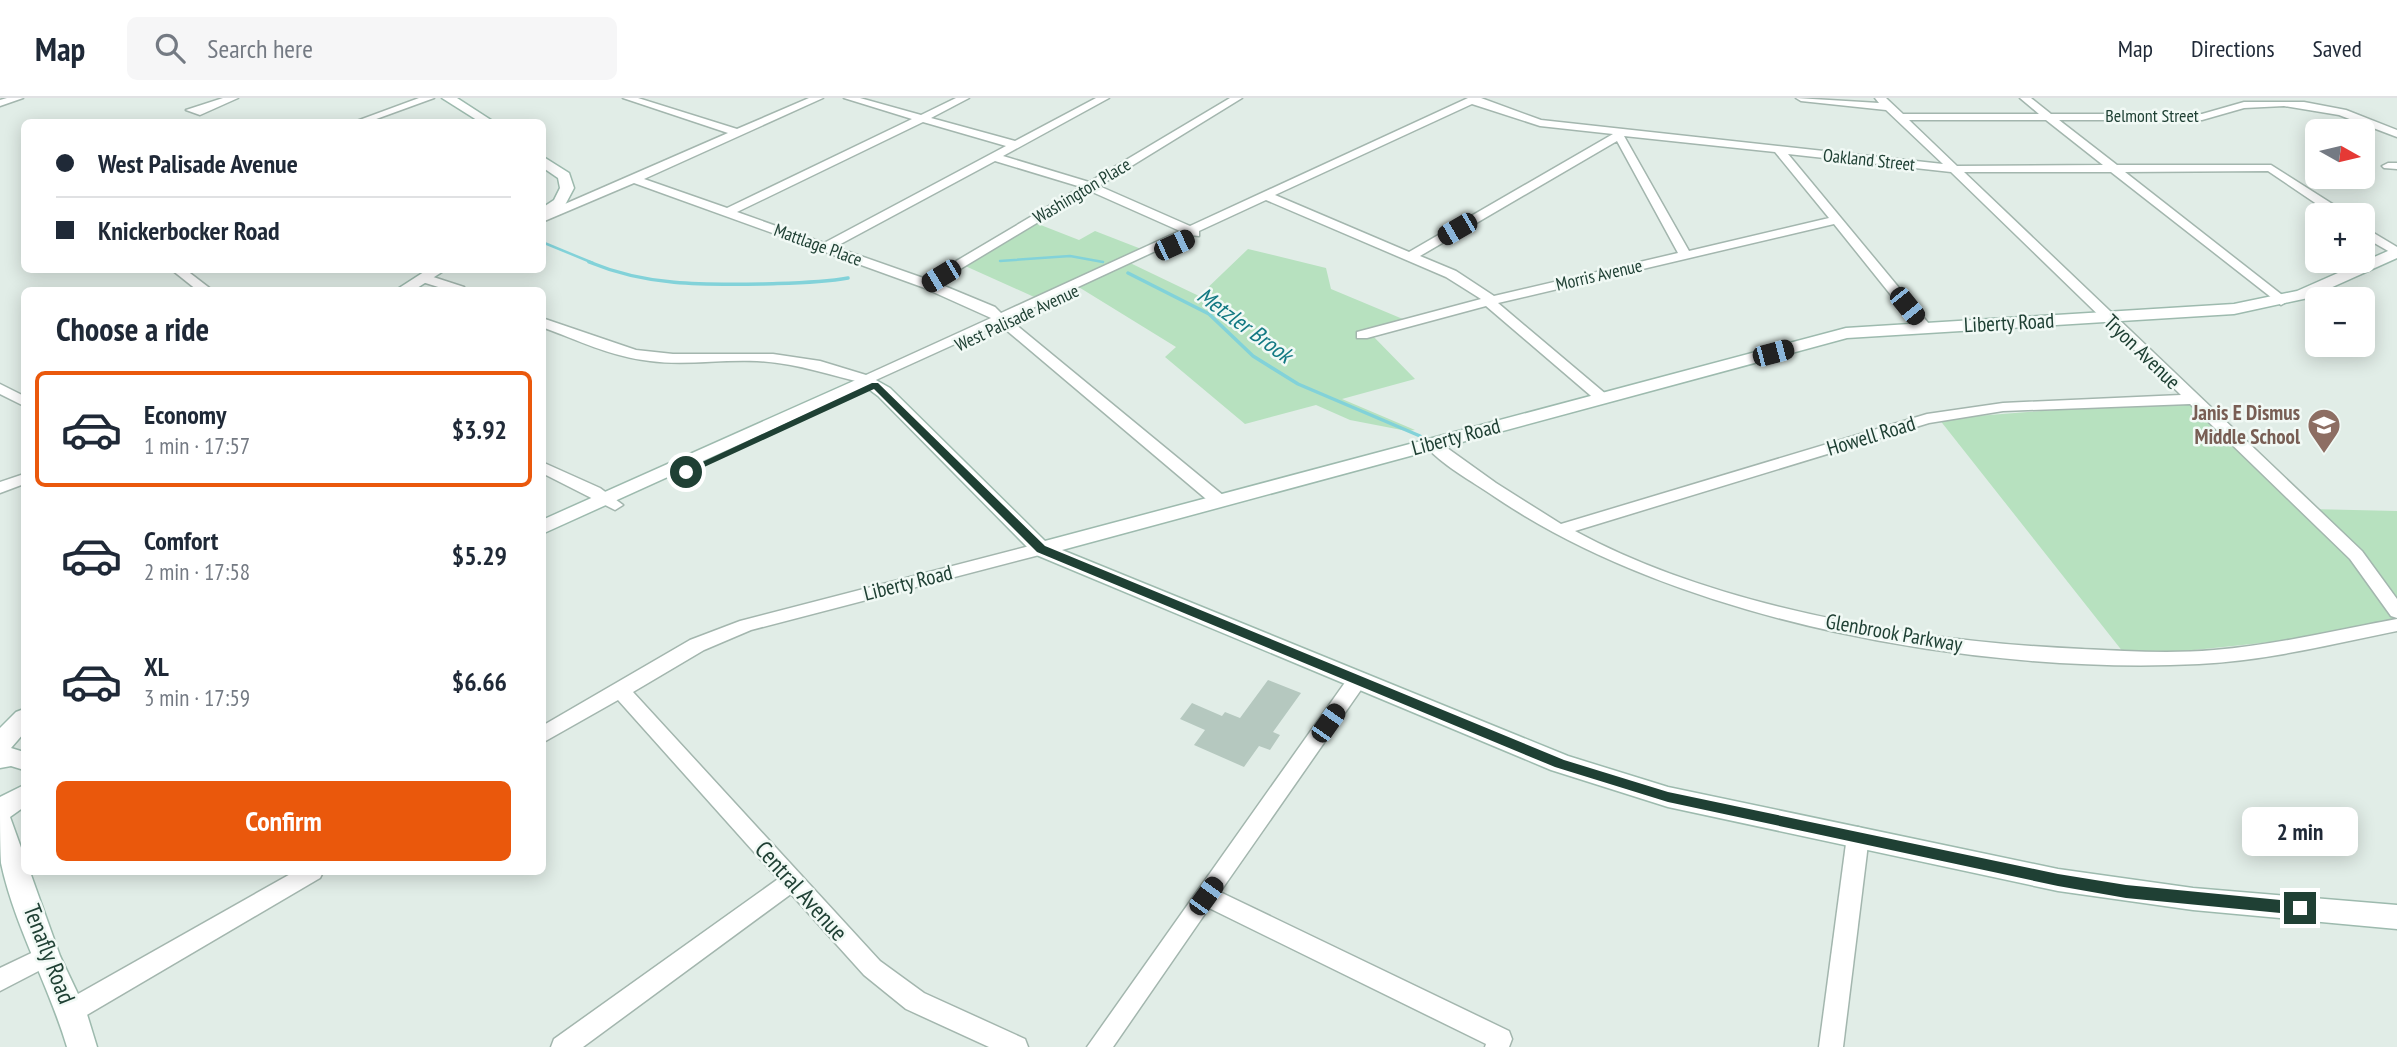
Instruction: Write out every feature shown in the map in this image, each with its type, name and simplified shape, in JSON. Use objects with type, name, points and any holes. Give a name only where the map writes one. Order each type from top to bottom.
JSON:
[{"type":"main road","points":[[448,98],[483,119]]},
{"type":"main road","points":[[546,163],[566,178],[567,188],[563,197],[546,213]]},
{"type":"main road","name":"Liberty Road","points":[[1041,549],[1846,333],[2212,312],[2281,301],[2318,289],[2396,252]]},
{"type":"main road","points":[[409,287],[430,274]]},
{"type":"main road","points":[[871,382],[1041,549],[1560,763],[1613,782],[1668,797],[2126,892],[2397,916]]},
{"type":"main road","name":"West Palisade Avenue","points":[[546,536],[611,502],[871,382]]},
{"type":"main road","name":"West Palisade Avenue","points":[[546,526],[611,502]]},
{"type":"main road","points":[[0,744],[21,721]]},
{"type":"main road","points":[[0,759],[11,757],[21,760]]},
{"type":"main road","points":[[0,810],[21,796]]},
{"type":"main road","name":"Tenafly Road","points":[[0,823],[46,956],[71,1011],[82,1047]]},
{"type":"street","points":[[0,103],[19,98]]},
{"type":"street","points":[[206,119],[204,109],[233,98]]},
{"type":"street","points":[[368,119],[429,98]]},
{"type":"street","points":[[628,98],[738,133]]},
{"type":"street","points":[[546,215],[818,98]]},
{"type":"street","points":[[849,98],[1016,145]]},
{"type":"street","points":[[728,212],[964,98]]},
{"type":"street","points":[[825,247],[1104,98]]},
{"type":"street","name":"Washington Place","points":[[927,284],[1237,98]]},
{"type":"street","name":"Belmont Street","points":[[1801,98],[1889,107],[2049,117],[2202,117],[2252,104],[2300,105],[2350,113],[2397,134]]},
{"type":"street","points":[[2025,98],[2281,301]]},
{"type":"street","name":"Oakland Street","points":[[1480,100],[1540,123],[1953,169],[2271,168],[2323,203]]},
{"type":"street","name":"West Palisade Avenue","points":[[871,382],[1480,100]]},
{"type":"street","name":"Tryon Avenue","points":[[1889,107],[2356,555],[2397,612]]},
{"type":"street","points":[[1411,256],[1618,133],[1685,255]]},
{"type":"street","points":[[1779,150],[1924,327]]},
{"type":"street","points":[[994,157],[1090,186],[1194,232]]},
{"type":"street","name":"Mattlage Place","points":[[634,178],[978,305],[1004,320],[1218,500]]},
{"type":"street","points":[[563,197],[600,193]]},
{"type":"street","points":[[1270,197],[1468,282],[1602,398]]},
{"type":"street","name":"Morris Avenue","points":[[1362,335],[1490,301],[1837,220]]},
{"type":"street","points":[[2375,238],[2396,252]]},
{"type":"street","points":[[184,273],[201,287]]},
{"type":"street","points":[[430,274],[454,287]]},
{"type":"street","points":[[546,323],[629,353],[666,358],[741,356],[793,359],[826,366],[871,382]]},
{"type":"street","points":[[0,388],[21,400]]},
{"type":"street","name":"Howell Road","points":[[1559,530],[1927,419],[1996,408],[2193,400]]},
{"type":"street","name":"Glenbrook Parkway","points":[[1431,443],[1491,489],[1559,530],[1624,560],[1664,576],[1769,608],[1892,635],[1979,648],[2081,657],[2200,657],[2230,655],[2397,625]]},
{"type":"street","points":[[546,469],[611,502]]},
{"type":"street","points":[[0,488],[21,479]]},
{"type":"street","name":"Liberty Road","points":[[546,734],[697,645],[746,625],[1041,549]]},
{"type":"street","points":[[1099,1047],[1358,679]]},
{"type":"street","name":"Central Avenue","points":[[620,690],[872,968],[915,1001],[1016,1047]]},
{"type":"street","points":[[1831,1047],[1858,836]]},
{"type":"street","points":[[71,1011],[307,875]]},
{"type":"street","points":[[563,1047],[792,881]]},
{"type":"street","points":[[1206,896],[1498,1043]]},
{"type":"street","points":[[0,980],[46,956]]},
{"type":"green space","points":[[1033,222],[1079,240],[1095,231],[1149,252],[1128,262],[1199,296],[1248,249],[1326,268],[1331,289],[1410,322],[1369,332],[1415,379],[1342,399],[1415,430],[1407,431],[1350,420],[1316,405],[1245,424],[1165,357],[1176,347],[1077,286],[1043,301],[963,265]]},
{"type":"green space","points":[[2194,399],[2310,509],[2397,511],[2397,629],[2127,657],[1939,419]]},
{"type":"building","points":[[1268,680],[1301,693],[1273,732],[1280,735],[1270,750],[1259,746],[1244,767],[1194,745],[1205,730],[1180,719],[1192,703],[1222,716],[1225,712],[1240,718]]},
{"type":"waterway","name":"Metzler Brook","points":[[546,244],[593,263]]},
{"type":"waterway","name":"Metzler Brook","points":[[1000,261],[1070,256],[1103,262]]},
{"type":"waterway","name":"Metzler Brook","points":[[589,262],[632,276],[696,284],[795,283],[848,278]]},
{"type":"waterway","name":"Metzler Brook","points":[[1128,273],[1209,314],[1253,356],[1298,384],[1420,436]]},
{"type":"place","name":"Janis E Dismus Middle School","points":[[2324,455]]},
{"type":"route","points":[[686,472],[875,385],[1041,549],[1560,763],[1613,782],[1668,797],[2058,880],[2126,892],[2300,908]]}]
